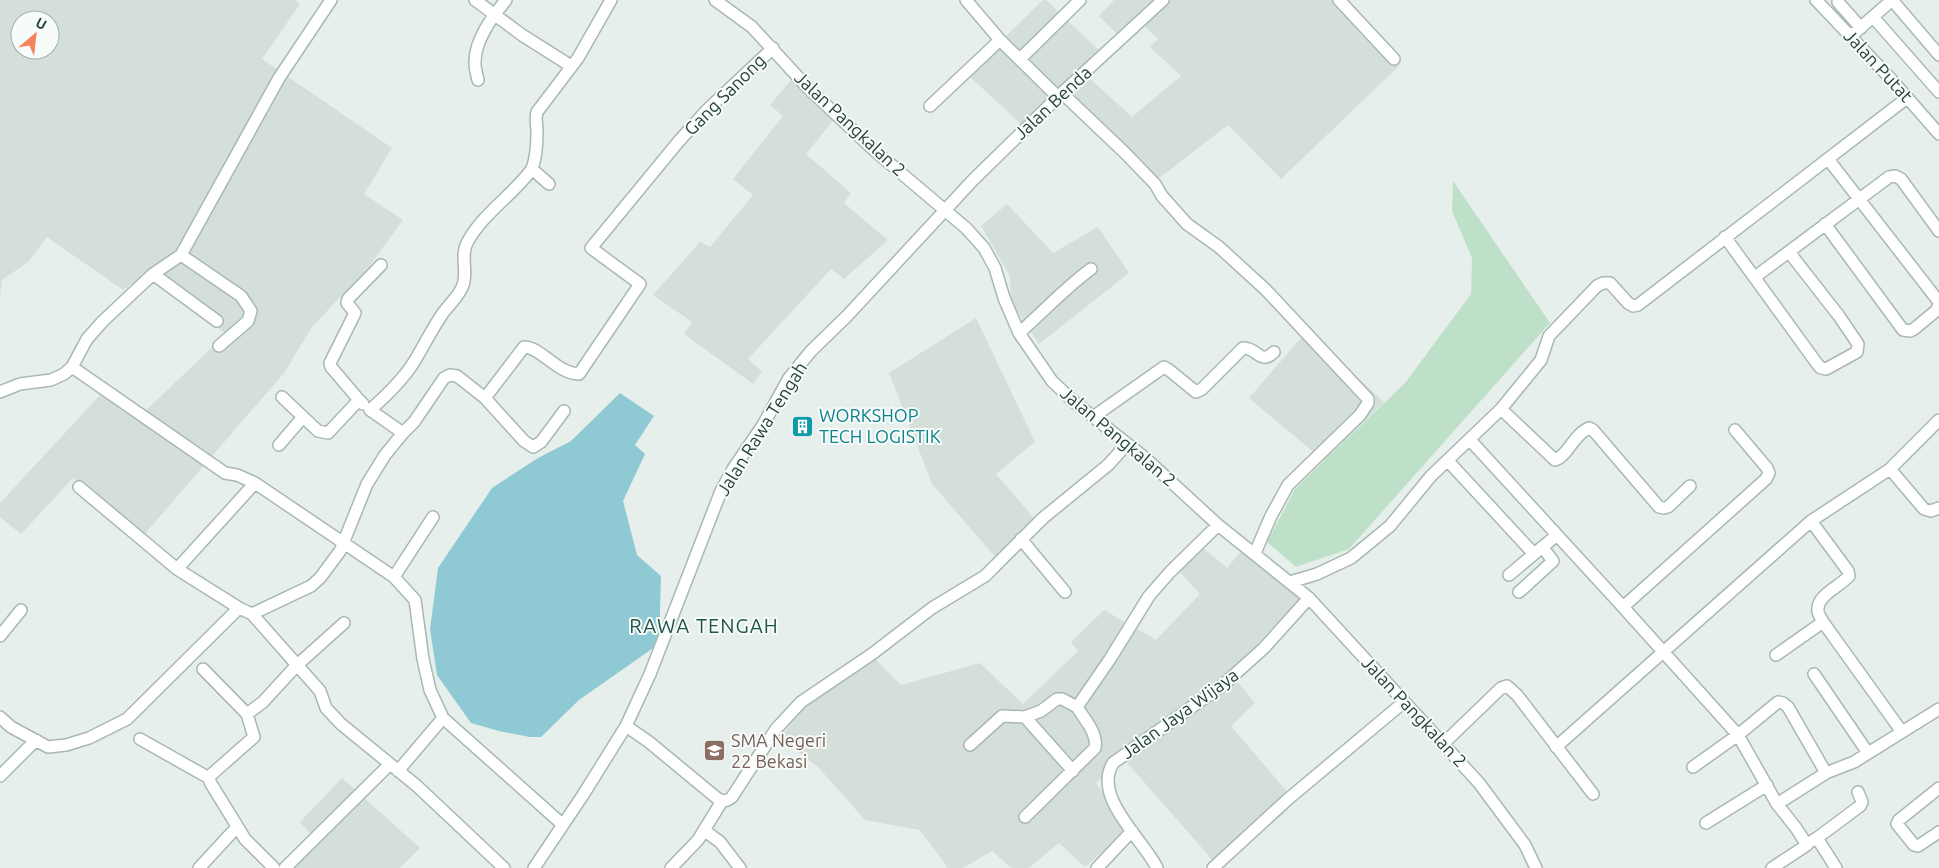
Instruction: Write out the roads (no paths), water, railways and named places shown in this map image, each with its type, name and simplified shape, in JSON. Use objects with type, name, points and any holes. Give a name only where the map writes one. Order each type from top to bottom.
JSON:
[{"type":"street","points":[[0,392],[20,384],[51,380],[72,367],[87,339],[103,321],[153,274],[181,255],[278,78],[331,0]]},
{"type":"street","points":[[475,0],[571,66]]},
{"type":"street","points":[[478,80],[474,66],[476,51],[494,14],[506,0]]},
{"type":"street","points":[[370,410],[391,391],[413,363],[429,334],[457,296],[465,276],[465,245],[474,231],[532,169],[537,131],[535,120],[537,112],[583,50],[611,0]]},
{"type":"street","name":"Jalan Pangkalan 2","points":[[715,0],[752,27],[810,89],[875,151],[945,209],[984,248],[994,268],[1019,333],[1052,381],[1183,492],[1218,525],[1256,553],[1309,598],[1479,783],[1517,833],[1536,868]]},
{"type":"street","points":[[966,0],[1000,40],[1131,159],[1155,184],[1162,196],[1187,224],[1219,247],[1266,290],[1368,399],[1368,403],[1360,415],[1288,485],[1271,516],[1256,553]]},
{"type":"street","points":[[1020,59],[1080,0]]},
{"type":"street","name":"Jalan Benda","points":[[945,209],[1060,95],[1163,0]]},
{"type":"street","points":[[1339,0],[1394,59]]},
{"type":"street","name":"Jalan Putat","points":[[1816,0],[1908,98],[1939,134]]},
{"type":"street","points":[[1851,36],[1892,0],[1939,55]]},
{"type":"street","points":[[1838,2],[1861,28]]},
{"type":"street","points":[[1873,17],[1939,92]]},
{"type":"street","points":[[930,106],[1000,40]]},
{"type":"street","name":"Gang Sanong","points":[[485,398],[524,347],[535,350],[563,370],[579,374],[640,284],[591,248],[678,141],[708,109],[772,48]]},
{"type":"street","points":[[1290,582],[1341,564],[1364,549],[1390,526],[1422,487],[1501,409],[1541,360],[1549,336],[1597,286],[1603,283],[1610,283],[1628,303],[1633,306],[1638,305],[1908,98]]},
{"type":"street","points":[[1825,224],[1903,330],[1910,332],[1937,310],[1938,302],[1828,159]]},
{"type":"street","points":[[532,169],[549,184]]},
{"type":"street","points":[[1755,277],[1889,177],[1895,176],[1907,187],[1939,231]]},
{"type":"street","name":"Jalan Rawa Tengah","points":[[534,868],[626,726],[650,674],[721,491],[733,469],[763,425],[789,378],[811,351],[848,316],[945,209]]},
{"type":"street","points":[[1725,237],[1820,368],[1826,369],[1857,352],[1858,344],[1789,252]]},
{"type":"street","points":[[181,255],[241,296],[251,311],[248,321],[219,346]]},
{"type":"street","points":[[381,265],[348,298],[347,302],[355,313],[330,363],[331,367],[358,400],[403,433]]},
{"type":"street","points":[[1019,333],[1091,269]]},
{"type":"street","points":[[153,274],[217,321]]},
{"type":"street","points":[[1093,417],[1164,367],[1196,392],[1202,389],[1242,348],[1251,349],[1264,357],[1270,356],[1274,352]]},
{"type":"street","points":[[72,367],[225,473],[237,475],[255,483],[394,577],[415,600],[423,659],[430,690],[443,718],[562,824]]},
{"type":"street","points":[[252,614],[311,586],[320,578],[344,543],[367,484],[385,455],[414,422],[444,378],[450,375],[457,376],[485,398],[524,441],[533,447],[541,442],[564,411]]},
{"type":"street","points":[[282,397],[318,431],[328,434],[358,400]]},
{"type":"street","points":[[1501,409],[1555,460],[1559,459],[1584,430],[1589,428],[1593,430],[1659,507],[1668,507],[1690,486]]},
{"type":"street","points":[[279,445],[303,417]]},
{"type":"street","points":[[1556,747],[1811,521],[1890,469],[1939,420]]},
{"type":"street","points":[[1623,607],[1766,479],[1769,473],[1767,468],[1735,430]]},
{"type":"street","points":[[1470,440],[1738,735],[1777,804],[1807,845]]},
{"type":"street","points":[[626,726],[649,742],[722,801],[728,800],[732,797],[776,729],[801,702],[872,654],[932,608],[985,576],[1043,518],[1108,465],[1127,444]]},
{"type":"street","points":[[1448,461],[1538,551],[1554,561],[1519,592]]},
{"type":"street","points":[[1890,469],[1924,508],[1931,510],[1939,508]]},
{"type":"street","points":[[177,568],[255,483]]},
{"type":"street","points":[[80,487],[177,568],[239,608],[252,614],[320,691],[326,708],[341,724],[430,797],[504,868]]},
{"type":"street","points":[[394,577],[433,517]]},
{"type":"street","points":[[1811,521],[1848,571],[1849,576],[1845,582],[1823,598],[1819,604],[1818,611],[1823,622],[1902,732]]},
{"type":"street","points":[[1076,707],[1110,659],[1149,596],[1170,572],[1218,525]]},
{"type":"street","points":[[1509,575],[1557,535]]},
{"type":"street","points":[[1021,540],[1065,592]]},
{"type":"street","name":"Jalan Jaya Wijaya","points":[[1157,868],[1145,847],[1110,797],[1107,776],[1113,763],[1224,684],[1264,648],[1309,598]]},
{"type":"street","points":[[0,717],[12,727],[48,747],[66,745],[89,738],[127,719],[239,608]]},
{"type":"street","points":[[0,636],[22,610]]},
{"type":"street","points":[[1776,656],[1823,622]]},
{"type":"street","points":[[247,714],[263,702],[296,666],[344,623]]},
{"type":"street","points":[[203,669],[247,714],[254,737],[209,778]]},
{"type":"street","points":[[1814,674],[1868,753]]},
{"type":"street","points":[[1443,744],[1501,688],[1507,686],[1517,695],[1593,794]]},
{"type":"street","points":[[970,745],[1002,716],[1025,717],[1040,711],[1057,699],[1062,699],[1076,707],[1094,734],[1096,748],[1025,817]]},
{"type":"street","points":[[1213,868],[1287,800],[1404,702]]},
{"type":"street","points":[[1693,767],[1738,735],[1778,702],[1788,707],[1826,773]]},
{"type":"street","points":[[1777,804],[1826,773],[1854,762],[1939,709]]},
{"type":"street","points":[[1025,717],[1072,771]]},
{"type":"street","points":[[286,868],[393,768],[443,718]]},
{"type":"street","points":[[140,739],[209,778],[245,839],[274,868]]},
{"type":"street","points":[[0,776],[36,740]]},
{"type":"street","points":[[1706,824],[1767,785]]},
{"type":"street","points":[[1939,788],[1899,820],[1898,824],[1914,845],[1918,846],[1939,832]]},
{"type":"street","points":[[1772,868],[1860,806],[1862,802],[1858,792]]},
{"type":"street","points":[[671,868],[705,831],[722,801]]},
{"type":"street","points":[[198,868],[237,827]]},
{"type":"street","points":[[705,831],[720,842],[740,868]]},
{"type":"street","points":[[1097,868],[1132,831]]},
{"type":"street","points":[[1817,838],[1836,868]]},
{"type":"water","points":[[620,393],[654,416],[635,445],[645,454],[623,501],[637,555],[661,576],[659,644],[579,700],[541,737],[530,737],[499,731],[471,723],[437,675],[430,629],[438,568],[492,488],[538,458],[571,441]]},
{"type":"place","name":"WORKSHOP TECH LOGISTIK","points":[[803,426]]},
{"type":"place","name":"SMA Negeri 22 Bekasi","points":[[715,751]]},
{"type":"district","name":"RAWA TENGAH","points":[[704,626]]}]
